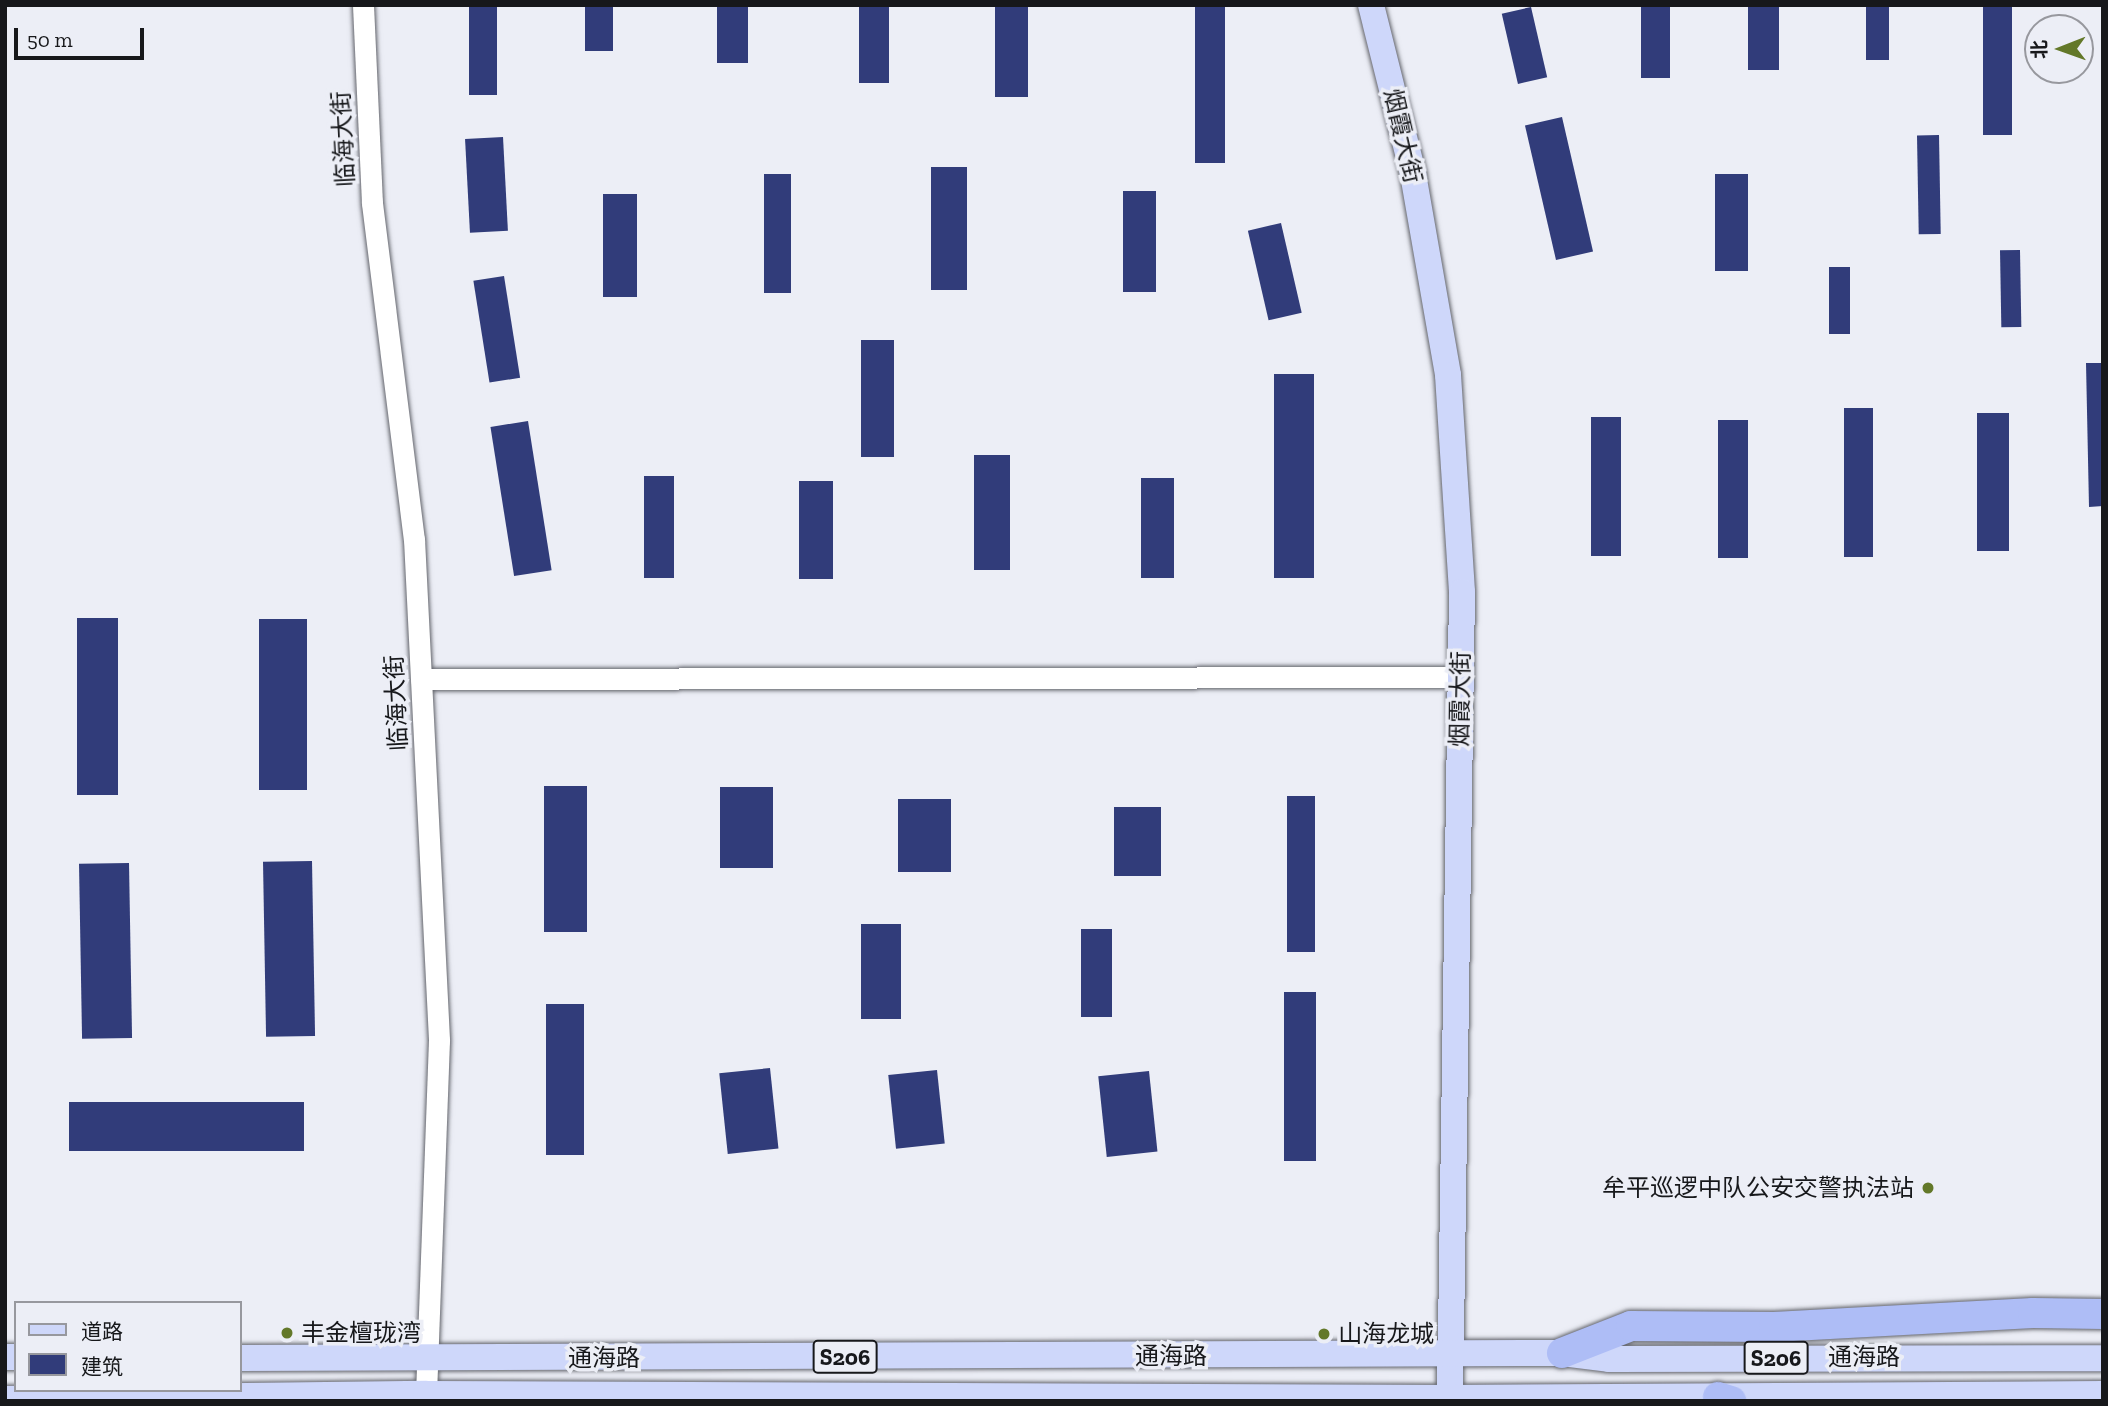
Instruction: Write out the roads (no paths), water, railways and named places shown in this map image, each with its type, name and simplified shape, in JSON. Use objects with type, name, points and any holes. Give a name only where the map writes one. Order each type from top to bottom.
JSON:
[{"type":"highway","points":[[1562,1353],[1631,1326],[1774,1327],[2033,1313],[2103,1314]]},
{"type":"main road","name":"烟霞大街","points":[[1371,5],[1413,174],[1448,375],[1462,592],[1450,1399]]},
{"type":"main road","name":"通海路","points":[[242,1358],[1562,1353],[1609,1359],[2103,1358]]},
{"type":"main road","name":"通海路","points":[[5,1399],[1736,1399],[2103,1394]]},
{"type":"street","name":"临海大街","points":[[363,5],[372,203],[414,539],[439,1040],[426,1397]]},
{"type":"street","points":[[421,679],[1461,677]]},
{"type":"place","name":"牟平巡逻中队公安交警执法站","points":[[1928,1188]]},
{"type":"place","name":"丰金檀珑湾","points":[[287,1333]]},
{"type":"place","name":"山海龙城","points":[[1324,1334]]}]
